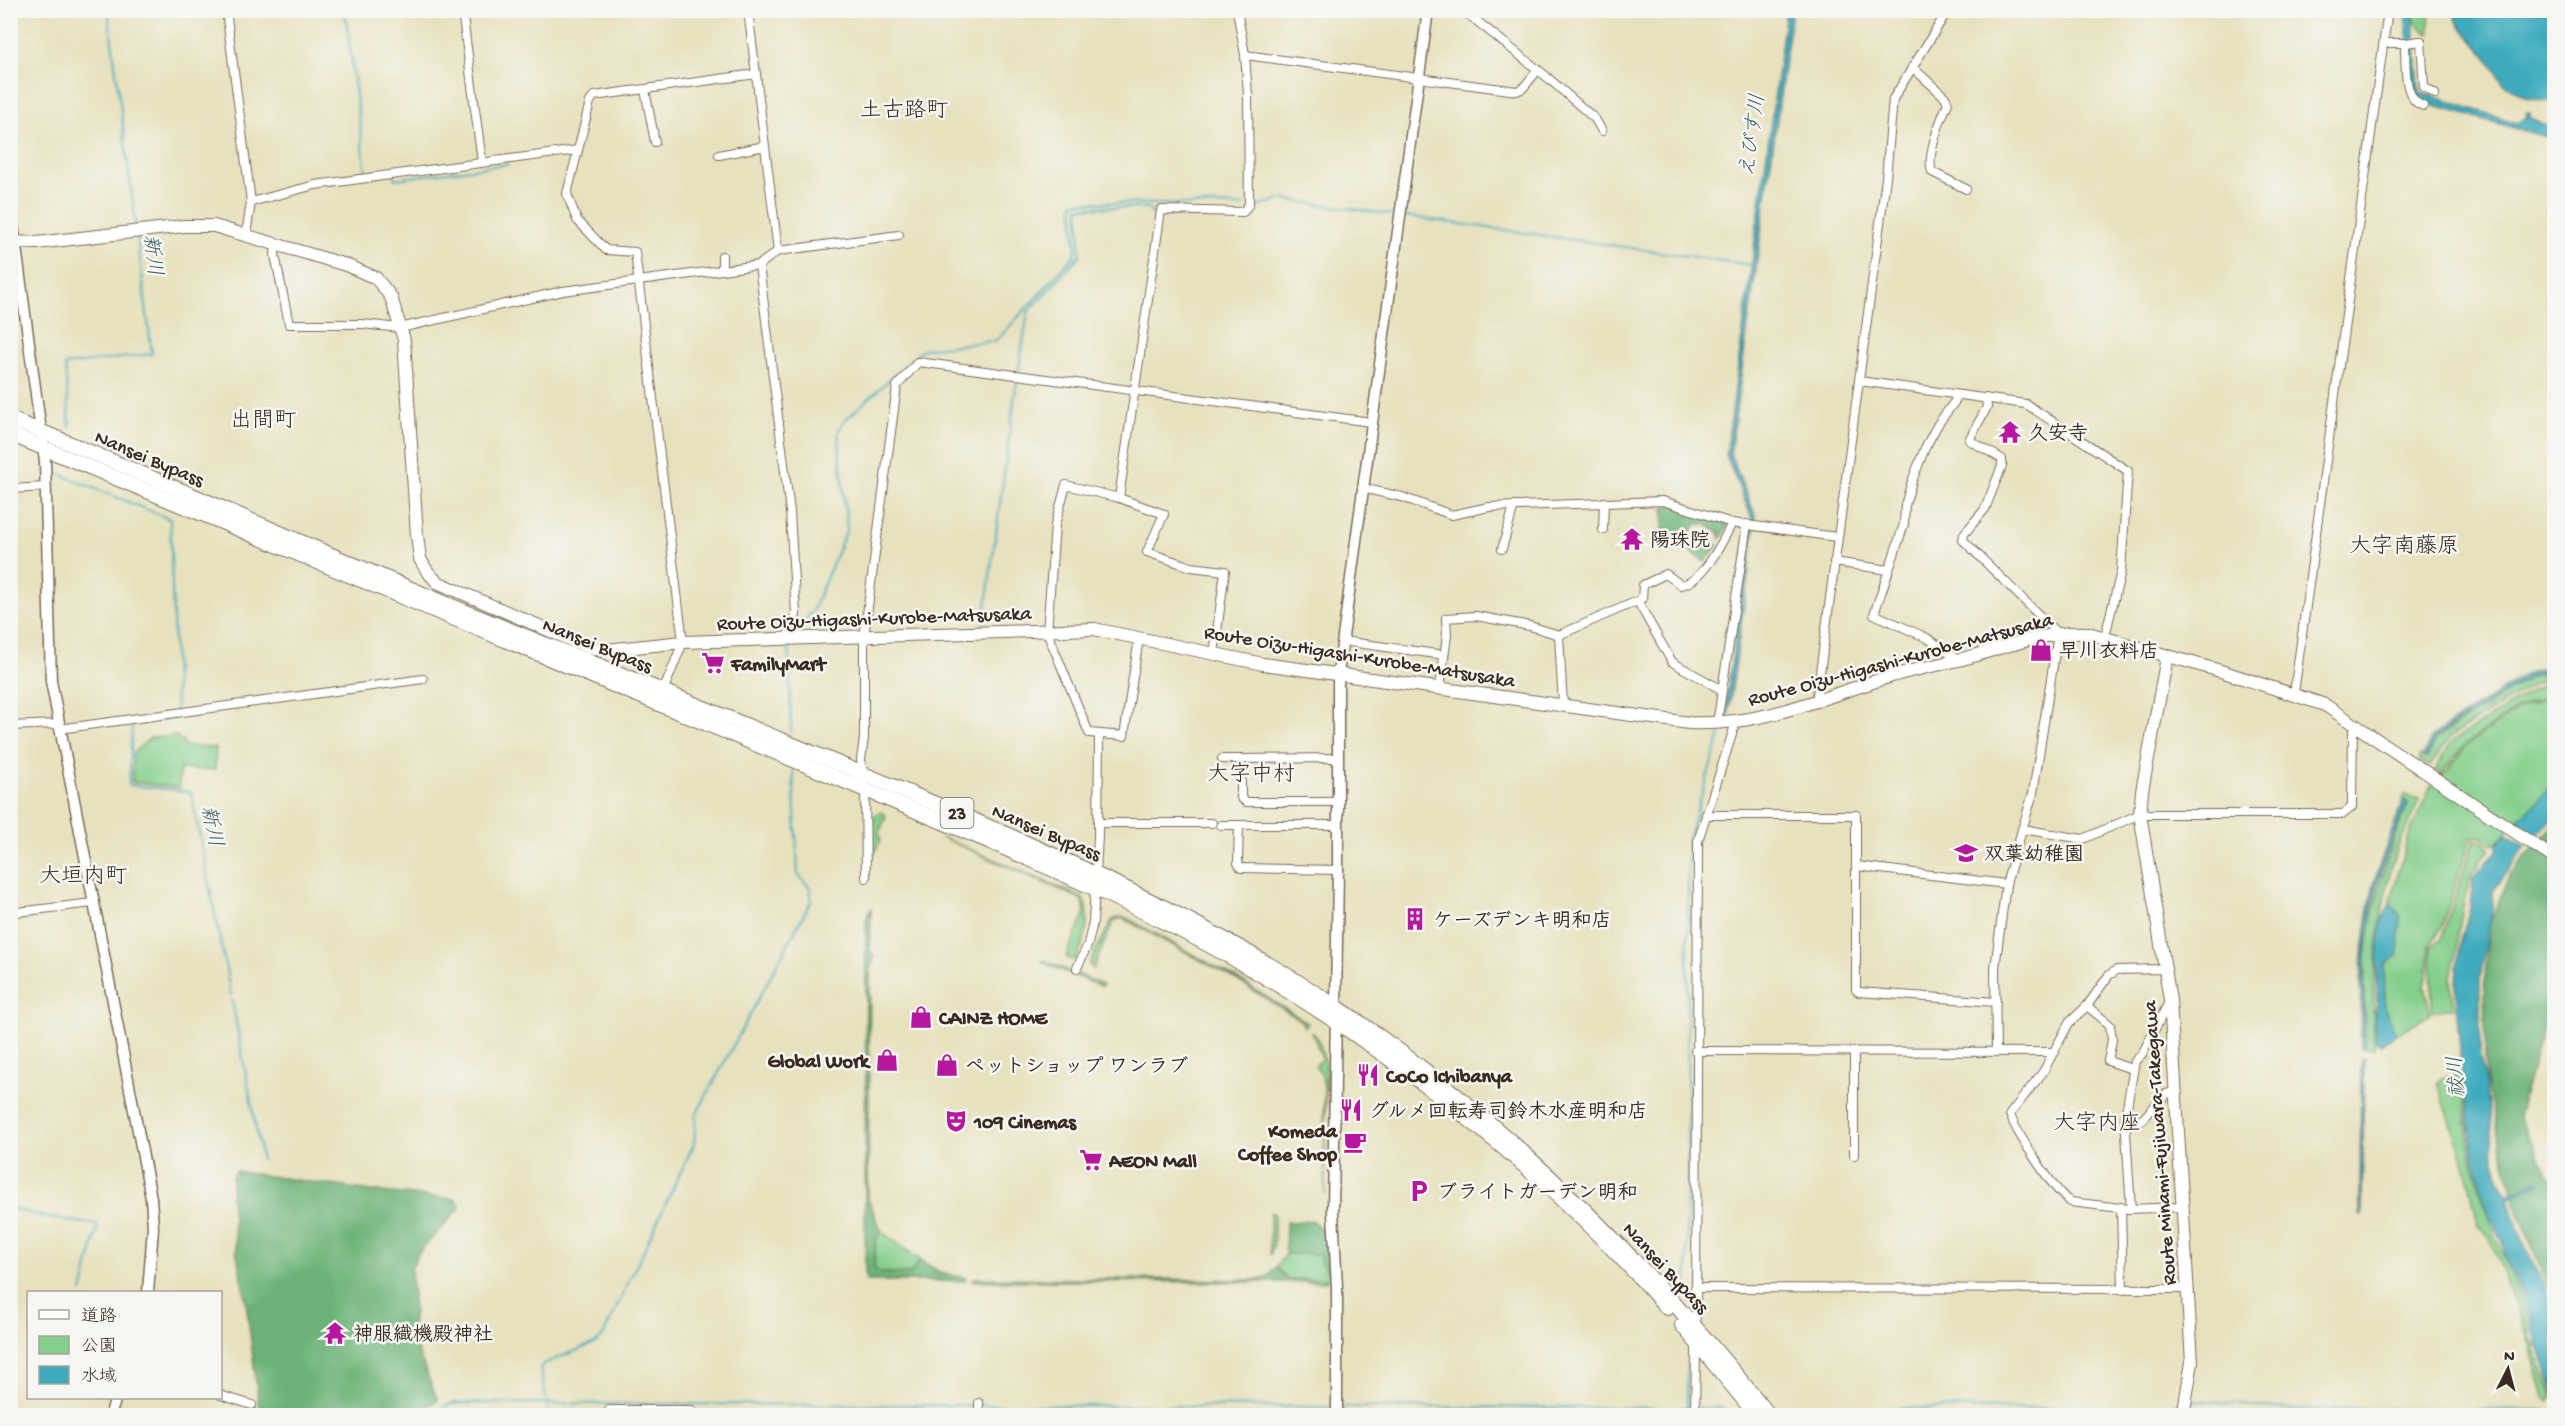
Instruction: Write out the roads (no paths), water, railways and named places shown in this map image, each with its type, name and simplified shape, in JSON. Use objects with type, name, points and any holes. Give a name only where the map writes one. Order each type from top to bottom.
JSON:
[{"type":"highway","name":"Nansei Bypass","points":[[10,419],[1096,873],[1225,939],[1336,1007],[1466,1102],[1552,1177],[1659,1285],[1770,1416]]},
{"type":"highway","name":"Nansei Bypass","points":[[10,434],[865,790],[1096,889],[1226,955],[1336,1024],[1451,1107],[1539,1180],[1657,1297],[1757,1416]]},
{"type":"main road","name":"Route Oizu-Higashi-Kurobe-Matsusaka","points":[[14,243],[208,225],[346,265],[376,278],[391,297],[404,340],[418,550],[423,565],[432,577],[445,586],[590,648],[606,650],[683,642],[1094,629],[1263,664],[1689,723],[1717,724],[1763,718],[1816,703],[1892,676],[2058,634],[2074,632],[2105,636],[2167,657],[2294,693],[2325,705],[2554,858]]},
{"type":"main road","name":"Route Minami-Fujiwara-Takegawa","points":[[2167,657],[2142,791],[2140,814],[2170,1000],[2192,1362],[2186,1405]]},
{"type":"street","points":[[226,10],[251,202],[246,235]]},
{"type":"street","points":[[462,10],[482,162]]},
{"type":"street","points":[[748,10],[778,251]]},
{"type":"street","points":[[1337,1410],[1337,1287],[1333,1212],[1338,870],[1338,674],[1428,10]]},
{"type":"street","points":[[1463,10],[1595,119],[1602,131]]},
{"type":"street","points":[[1816,703],[1886,178],[1893,102],[1948,10]]},
{"type":"street","points":[[2294,693],[2388,10]]},
{"type":"street","points":[[1119,498],[1161,210],[1243,212],[1248,207],[1249,128],[1245,55],[1236,12]]},
{"type":"street","points":[[2384,43],[2421,41],[2424,87],[2435,94]]},
{"type":"street","points":[[2409,42],[2409,92],[2414,101],[2423,106]]},
{"type":"street","points":[[1245,55],[1517,91],[1523,88],[1538,70]]},
{"type":"street","points":[[1912,67],[1945,97],[1948,103],[1931,158],[1932,172],[1966,189]]},
{"type":"street","points":[[658,704],[683,642],[635,252],[606,250],[577,220],[567,194],[594,96],[756,74]]},
{"type":"street","points":[[645,90],[655,142]]},
{"type":"street","points":[[719,155],[765,146]]},
{"type":"street","points":[[251,202],[315,185],[578,150]]},
{"type":"street","points":[[10,203],[41,432],[46,487],[51,681],[151,1198],[153,1236],[148,1291]]},
{"type":"street","points":[[276,245],[275,255],[289,324],[362,324],[400,328],[563,291],[759,265],[778,251],[899,236]]},
{"type":"street","points":[[722,256],[722,270]]},
{"type":"street","points":[[759,265],[790,512],[796,614],[790,638]]},
{"type":"street","points":[[866,878],[865,790],[861,760],[864,738],[864,637],[897,386],[918,362],[1371,422]]},
{"type":"street","points":[[1859,381],[2026,404],[2127,471],[2121,571],[2105,636]]},
{"type":"street","points":[[1956,395],[1955,401],[1938,423],[1921,459],[1905,505],[1904,524],[1874,614],[1927,638],[1959,659]]},
{"type":"street","points":[[1986,398],[1987,407],[1969,440],[2002,459],[2002,466],[1985,509],[1964,534],[1963,540],[2058,634],[2033,793],[2006,884],[1995,968],[1996,1051]]},
{"type":"street","points":[[1139,638],[1124,736],[1089,733],[1047,632],[1055,525],[1066,485],[1119,498],[1164,514],[1147,552],[1191,567],[1225,571],[1214,654]]},
{"type":"street","points":[[10,489],[46,487]]},
{"type":"street","points":[[1362,488],[1402,496],[1447,514],[1489,507],[1604,502],[1669,502],[1732,523],[1837,537]]},
{"type":"street","points":[[1603,530],[1604,502]]},
{"type":"street","points":[[1502,549],[1514,506]]},
{"type":"street","points":[[1440,688],[1446,618],[1476,616],[1530,626],[1559,635],[1638,602],[1642,599],[1643,585],[1666,574],[1682,585],[1694,580],[1721,546],[1732,523]]},
{"type":"street","points":[[1717,724],[1751,524]]},
{"type":"street","points":[[1834,562],[1890,570]]},
{"type":"street","points":[[1638,602],[1672,662],[1722,690]]},
{"type":"street","points":[[1559,635],[1563,706]]},
{"type":"street","points":[[1342,641],[1444,655]]},
{"type":"street","points":[[10,726],[59,727],[423,679]]},
{"type":"street","points":[[1696,1317],[1695,1052],[1698,841],[1736,722]]},
{"type":"street","points":[[2022,829],[2083,839],[2140,814],[2343,814],[2352,807],[2353,731],[2356,724]]},
{"type":"street","points":[[1077,968],[1092,929],[1096,889],[1099,735]]},
{"type":"street","points":[[1222,759],[1338,758]]},
{"type":"street","points":[[1241,759],[1243,801],[1338,802]]},
{"type":"street","points":[[1706,815],[1856,815],[1856,990],[1859,993],[1996,1002]]},
{"type":"street","points":[[1098,823],[1338,825]]},
{"type":"street","points":[[1239,825],[1238,863],[1241,868],[1338,870]]},
{"type":"street","points":[[1856,866],[2006,884]]},
{"type":"street","points":[[10,914],[93,903]]},
{"type":"street","points":[[2165,969],[2117,970],[2109,975],[2087,1006],[2069,1023],[2043,1072],[2010,1114],[2042,1168],[2064,1198],[2071,1202],[2131,1209],[2182,1207]]},
{"type":"street","points":[[2131,1209],[2125,1118],[2132,1069],[2170,1000]]},
{"type":"street","points":[[2087,1006],[2110,1025],[2112,1040],[2108,1061],[2132,1069]]},
{"type":"street","points":[[1854,1051],[1854,1155]]},
{"type":"street","points":[[1695,1052],[2055,1052]]},
{"type":"street","points":[[2125,1118],[2142,1120],[2166,1094],[2175,1092]]},
{"type":"street","points":[[2121,1207],[2123,1290]]},
{"type":"street","points":[[1695,1288],[2187,1289]]},
{"type":"street","points":[[1695,1410],[1696,1350]]},
{"type":"street","points":[[222,1396],[252,1405]]},
{"type":"street","points":[[110,1416],[116,1399]]},
{"type":"street","points":[[609,1408],[692,1410],[695,1416]]},
{"type":"water","points":[[1786,11],[1792,11],[1730,454],[1756,517],[1728,717],[1724,716],[1752,518],[1726,456]]},
{"type":"water","points":[[2405,11],[2413,11],[2419,88],[2422,93],[2517,123],[2527,118],[2526,113],[2530,113],[2530,118],[2554,129],[2554,139],[2424,103],[2413,91]]},
{"type":"water","points":[[2453,11],[2554,11],[2554,102],[2526,97],[2503,83],[2489,60],[2458,23]]},
{"type":"water","points":[[2554,665],[2554,668],[2531,676],[2435,737],[2426,757],[2423,756],[2432,736],[2528,673]]},
{"type":"water","points":[[2554,779],[2554,818],[2534,837],[2513,824],[2538,802]]},
{"type":"water","points":[[2403,801],[2407,803],[2381,872],[2369,923],[2363,1006],[2364,1048],[2361,1048],[2362,968],[2369,908],[2379,866]]},
{"type":"water","points":[[2506,834],[2526,846],[2493,890],[2492,911],[2480,978],[2480,1050],[2492,1129],[2493,1151],[2500,1180],[2507,1195],[2537,1180],[2539,1183],[2508,1199],[2524,1244],[2544,1285],[2554,1319],[2554,1394],[2538,1346],[2535,1346],[2537,1341],[2527,1306],[2505,1256],[2502,1239],[2487,1211],[2474,1158],[2462,1074],[2456,982],[2459,949],[2470,908],[2473,877],[2497,851],[2497,844]]},
{"type":"water","points":[[2390,904],[2400,915],[2398,955],[2384,965],[2385,1009],[2396,1034],[2380,1044],[2376,1041],[2374,1017],[2377,1005],[2377,959],[2382,920]]},
{"type":"water","points":[[2361,1059],[2364,1059],[2362,1216],[2360,1215]]},
{"type":"waterway","name":"新川","points":[[108,10],[136,227]]},
{"type":"waterway","points":[[345,10],[366,173],[393,170],[395,179],[508,164]]},
{"type":"waterway","points":[[1164,215],[1253,218],[1255,208],[1280,199],[1395,215]]},
{"type":"waterway","points":[[794,635],[813,610],[847,529],[838,433],[843,422],[923,349],[994,341],[999,338],[1074,256],[1076,249],[1073,206],[1075,202],[1243,206]]},
{"type":"waterway","points":[[1018,373],[1028,312],[1080,255],[1079,207],[1148,208],[1154,215],[1158,215]]},
{"type":"waterway","points":[[1404,216],[1752,265]]},
{"type":"waterway","name":"新川","points":[[70,428],[65,365],[152,354],[137,235]]},
{"type":"waterway","points":[[983,628],[1017,379]]},
{"type":"waterway","name":"新川","points":[[59,474],[170,519],[176,710]]},
{"type":"waterway","points":[[789,642],[791,732]]},
{"type":"waterway","name":"新川","points":[[177,718],[132,724],[129,785],[191,792],[231,995]]},
{"type":"waterway","points":[[1687,1282],[1688,839],[1723,726]]},
{"type":"waterway","points":[[550,1416],[540,1368],[543,1364],[597,1342],[603,1336],[694,1144],[696,1115],[811,901],[811,889],[798,875],[793,771]]},
{"type":"waterway","name":"新川","points":[[232,1000],[262,1160]]},
{"type":"waterway","points":[[10,1208],[45,1217],[98,1225],[82,1291]]},
{"type":"waterway","points":[[1687,1364],[1687,1416]]},
{"type":"waterway","points":[[2191,1400],[2285,1409],[2545,1410]]},
{"type":"waterway","points":[[1791,1408],[2154,1409],[2165,1408],[2180,1401]]},
{"type":"waterway","points":[[424,1416],[453,1403],[1332,1407]]},
{"type":"waterway","points":[[1341,1407],[1692,1408]]},
{"type":"waterway","points":[[1698,1408],[1725,1408]]},
{"type":"place","name":"久安寺","points":[[2010,432]]},
{"type":"place","name":"陽珠院","points":[[1632,539]]},
{"type":"place","name":"早川衣料店","points":[[2041,650]]},
{"type":"place","name":"FamilyMart","points":[[713,663]]},
{"type":"place","name":"双葉幼稚園","points":[[1966,853]]},
{"type":"place","name":"ケーズデンキ明和店","points":[[1415,919]]},
{"type":"place","name":"CAINZ HOME","points":[[921,1017]]},
{"type":"place","name":"Global Work","points":[[887,1060]]},
{"type":"place","name":"ペットショップ ワンラブ","points":[[947,1065]]},
{"type":"place","name":"CoCo Ichibanya","points":[[1368,1075]]},
{"type":"place","name":"グルメ回転寿司鈴木水産明和店","points":[[1351,1110]]},
{"type":"place","name":"109 Cinemas","points":[[956,1121]]},
{"type":"place","name":"Komeda Coffee Shop","points":[[1355,1142]]},
{"type":"place","name":"AEON Mall","points":[[1091,1160]]},
{"type":"place","name":"ブライトガーデン明和","points":[[1419,1191]]},
{"type":"place","name":"神服織機殿神社","points":[[335,1333]]},
{"type":"district","name":"土古路町","points":[[904,108]]},
{"type":"district","name":"出間町","points":[[263,418]]},
{"type":"district","name":"大字南藤原","points":[[2404,544]]},
{"type":"district","name":"大字中村","points":[[1251,772]]},
{"type":"district","name":"大垣内町","points":[[83,874]]},
{"type":"district","name":"大字内座","points":[[2097,1121]]},
{"type":"water label","name":"えびす川","points":[[1751,135]]},
{"type":"water label","name":"祓川","points":[[2455,1077]]}]
